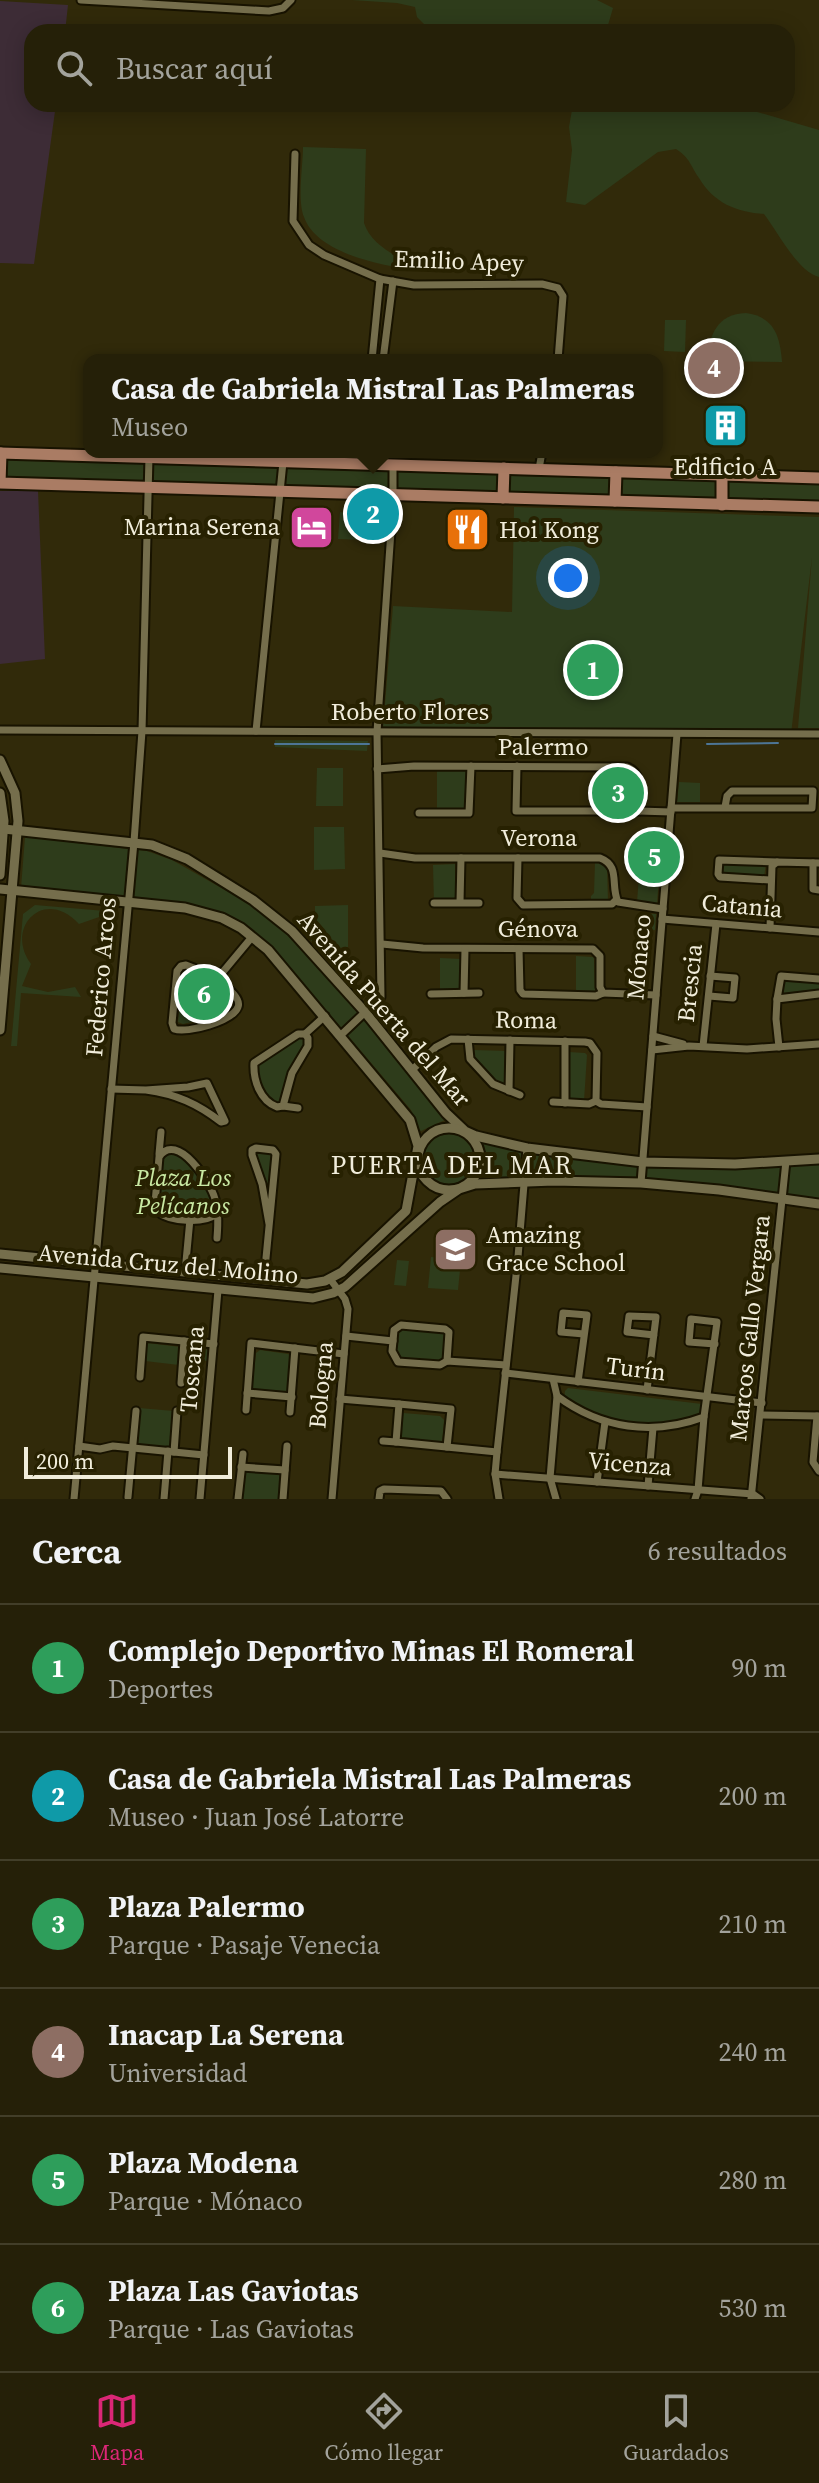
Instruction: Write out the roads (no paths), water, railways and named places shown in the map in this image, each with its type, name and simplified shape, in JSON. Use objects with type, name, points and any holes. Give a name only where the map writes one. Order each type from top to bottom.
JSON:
[{"type":"main road","points":[[83,455],[0,453],[0,483],[819,507]]},
{"type":"main road","points":[[176,458],[283,462],[367,458],[393,465],[819,478]]},
{"type":"main road","points":[[503,498],[504,468]]},
{"type":"main road","points":[[615,501],[616,472]]},
{"type":"main road","points":[[722,475],[722,505]]},
{"type":"street","points":[[81,0],[269,11],[283,8],[291,0]]},
{"type":"street","name":"Emilio Apey","points":[[295,154],[293,221],[309,245],[324,255],[380,279],[414,285],[542,284],[558,288],[563,296],[558,354]]},
{"type":"street","points":[[373,354],[380,279]]},
{"type":"street","points":[[384,354],[393,281]]},
{"type":"street","name":"Federico Arcos","points":[[74,1499],[134,842],[142,731],[149,458]]},
{"type":"street","points":[[539,469],[541,458]]},
{"type":"street","points":[[256,731],[283,462]]},
{"type":"street","points":[[341,1035],[381,997],[377,732],[393,465]]},
{"type":"street","name":"Roberto Flores","points":[[0,730],[819,734]]},
{"type":"street","name":"Mónaco","points":[[641,1183],[677,734]]},
{"type":"street","points":[[0,760],[15,793],[18,812],[0,1030]]},
{"type":"street","name":"Palermo","points":[[377,769],[414,766],[630,768],[638,777],[639,811]]},
{"type":"street","points":[[419,813],[469,813],[471,766]]},
{"type":"street","points":[[517,766],[516,811],[812,808],[813,791],[732,791],[727,796],[725,807]]},
{"type":"street","points":[[0,793],[4,813],[0,875]]},
{"type":"street","name":"Avenida Puerta del Mar","points":[[4,829],[152,845],[179,854],[271,912],[365,1012],[446,1113],[479,1147],[481,1157],[475,1176],[459,1189]]},
{"type":"street","name":"Verona","points":[[380,853],[415,858],[604,859],[614,870],[616,900]]},
{"type":"street","points":[[460,902],[461,858]]},
{"type":"street","points":[[518,858],[517,898],[523,905],[612,904],[616,900],[621,904],[663,909]]},
{"type":"street","points":[[770,880],[720,877],[719,860],[816,863],[813,889],[819,890]]},
{"type":"street","points":[[770,928],[770,870],[777,862]]},
{"type":"street","name":"Avenida Puerta del Mar","points":[[0,889],[128,900],[205,912],[241,928],[268,950],[410,1120],[418,1146],[417,1159]]},
{"type":"street","points":[[434,903],[479,903]]},
{"type":"street","name":"Catania","points":[[662,919],[819,932]]},
{"type":"street","name":"Brescia","points":[[703,1046],[716,924]]},
{"type":"street","points":[[217,979],[252,937]]},
{"type":"street","name":"Génova","points":[[382,944],[423,948],[596,950],[600,956],[600,987],[603,993]]},
{"type":"street","points":[[464,993],[465,949]]},
{"type":"street","points":[[519,949],[520,990],[523,994],[656,995]]},
{"type":"street","points":[[185,965],[198,969],[217,979],[237,999],[237,1010],[199,1028],[174,1029],[172,1023],[179,967],[185,965]]},
{"type":"street","points":[[709,996],[733,998],[735,978],[710,976]]},
{"type":"street","points":[[779,1047],[776,1019],[781,976],[819,979]]},
{"type":"street","points":[[431,994],[479,993]]},
{"type":"street","points":[[777,999],[819,994]]},
{"type":"street","points":[[298,1108],[277,1107],[264,1099],[254,1077],[254,1063],[293,1035],[305,1034],[325,1016]]},
{"type":"street","points":[[283,1106],[292,1073],[308,1046],[305,1034]]},
{"type":"street","points":[[653,1036],[689,1046]]},
{"type":"street","name":"Roma","points":[[412,1070],[443,1042],[451,1039],[585,1042],[595,1047],[596,1101]]},
{"type":"street","points":[[468,1039],[470,1059],[493,1084],[520,1095]]},
{"type":"street","points":[[509,1091],[510,1040]]},
{"type":"street","points":[[565,1041],[565,1103]]},
{"type":"street","points":[[652,1050],[689,1046],[747,1049],[819,1044]]},
{"type":"street","points":[[111,1089],[146,1090],[207,1083],[225,1121],[221,1122],[183,1099],[146,1090]]},
{"type":"street","points":[[553,1102],[589,1104],[596,1101],[647,1107]]},
{"type":"street","name":"Avenida Puerta del Mar","points":[[417,1159],[422,1143],[433,1131],[449,1127],[527,1148],[643,1162],[722,1164],[819,1159]]},
{"type":"street","points":[[161,1132],[155,1203],[157,1211],[168,1217],[206,1220],[216,1214]]},
{"type":"street","points":[[264,1279],[276,1152],[255,1148],[252,1155],[262,1184],[269,1224]]},
{"type":"street","points":[[499,1499],[495,1474],[527,1148]]},
{"type":"street","points":[[159,1157],[169,1149],[178,1151],[200,1169],[215,1196],[217,1238]]},
{"type":"street","points":[[417,1159],[419,1169],[431,1184],[449,1190],[459,1189]]},
{"type":"street","name":"Avenida Cruz del Molino","points":[[0,1254],[307,1284],[330,1279],[347,1268],[406,1211],[417,1159]]},
{"type":"street","name":"Marcos Gallo Vergara","points":[[755,1497],[786,1161]]},
{"type":"street","name":"Avenida Cruz del Molino","points":[[0,1268],[306,1298],[327,1295],[356,1279],[440,1202],[459,1189],[475,1184],[525,1181],[641,1183],[819,1204]]},
{"type":"street","points":[[185,1272],[190,1219]]},
{"type":"street","name":"Avenida Cruz del Molino","points":[[0,1268],[42,1258]]},
{"type":"street","name":"Bologna","points":[[330,1279],[345,1299],[348,1309],[332,1499]]},
{"type":"street","name":"Toscana","points":[[200,1499],[218,1290]]},
{"type":"street","points":[[647,1390],[654,1335],[656,1317],[629,1316],[627,1332],[654,1335]]},
{"type":"street","points":[[695,1499],[698,1490],[704,1417],[715,1344],[717,1322],[691,1319],[689,1342],[715,1344]]},
{"type":"street","points":[[346,1336],[393,1341],[394,1330],[401,1325],[445,1329],[449,1332],[447,1361]]},
{"type":"street","points":[[578,1382],[584,1334]]},
{"type":"street","points":[[140,1377],[143,1337],[214,1344]]},
{"type":"street","points":[[181,1383],[184,1341]]},
{"type":"street","name":"Turín","points":[[393,1341],[392,1351],[398,1362],[440,1365],[447,1361],[553,1379],[762,1403]]},
{"type":"street","points":[[246,1410],[251,1343],[344,1354]]},
{"type":"street","points":[[290,1412],[295,1348]]},
{"type":"street","points":[[553,1379],[557,1396],[550,1478],[556,1499]]},
{"type":"street","points":[[247,1393],[292,1397]]},
{"type":"street","points":[[557,1396],[605,1422],[624,1426],[653,1428],[704,1417]]},
{"type":"street","points":[[340,1399],[451,1409],[447,1447]]},
{"type":"street","points":[[396,1442],[399,1404]]},
{"type":"street","points":[[128,1497],[136,1411]]},
{"type":"street","points":[[164,1499],[177,1411]]},
{"type":"street","points":[[761,1415],[818,1416],[813,1462],[819,1471]]},
{"type":"street","points":[[597,1482],[605,1422]]},
{"type":"street","points":[[648,1486],[653,1428]]},
{"type":"street","points":[[383,1441],[497,1452]]},
{"type":"street","points":[[79,1446],[100,1449],[113,1446],[204,1455]]},
{"type":"street","points":[[283,1499],[287,1446]]},
{"type":"street","points":[[238,1499],[243,1454]]},
{"type":"street","points":[[241,1467],[285,1470]]},
{"type":"street","name":"Vicenza","points":[[495,1474],[755,1497]]},
{"type":"street","points":[[379,1499],[380,1491],[384,1489],[441,1491],[447,1499]]},
{"type":"waterway","points":[[707,744],[778,743]]},
{"type":"waterway","points":[[275,744],[369,744]]},
{"type":"place","name":"Inacap La Serena","points":[[714,368]]},
{"type":"place","name":"Edificio A","points":[[725,425]]},
{"type":"place","name":"Casa de Gabriela Mistral Las Palmeras","points":[[373,514]]},
{"type":"place","name":"Marina Serena","points":[[311,527]]},
{"type":"place","name":"Hoi Kong","points":[[468,530]]},
{"type":"place","name":"Complejo Deportivo Minas El Romeral","points":[[593,670]]},
{"type":"place","name":"Plaza Palermo","points":[[618,793]]},
{"type":"place","name":"Plaza Modena","points":[[654,857]]},
{"type":"place","name":"Plaza Las Gaviotas","points":[[204,994]]},
{"type":"place","name":"Amazing Grace School","points":[[455,1249]]},
{"type":"district","name":"PUERTA DEL MAR","points":[[452,1165]]},
{"type":"park label","name":"Plaza Los Pelícanos","points":[[183,1192]]}]
